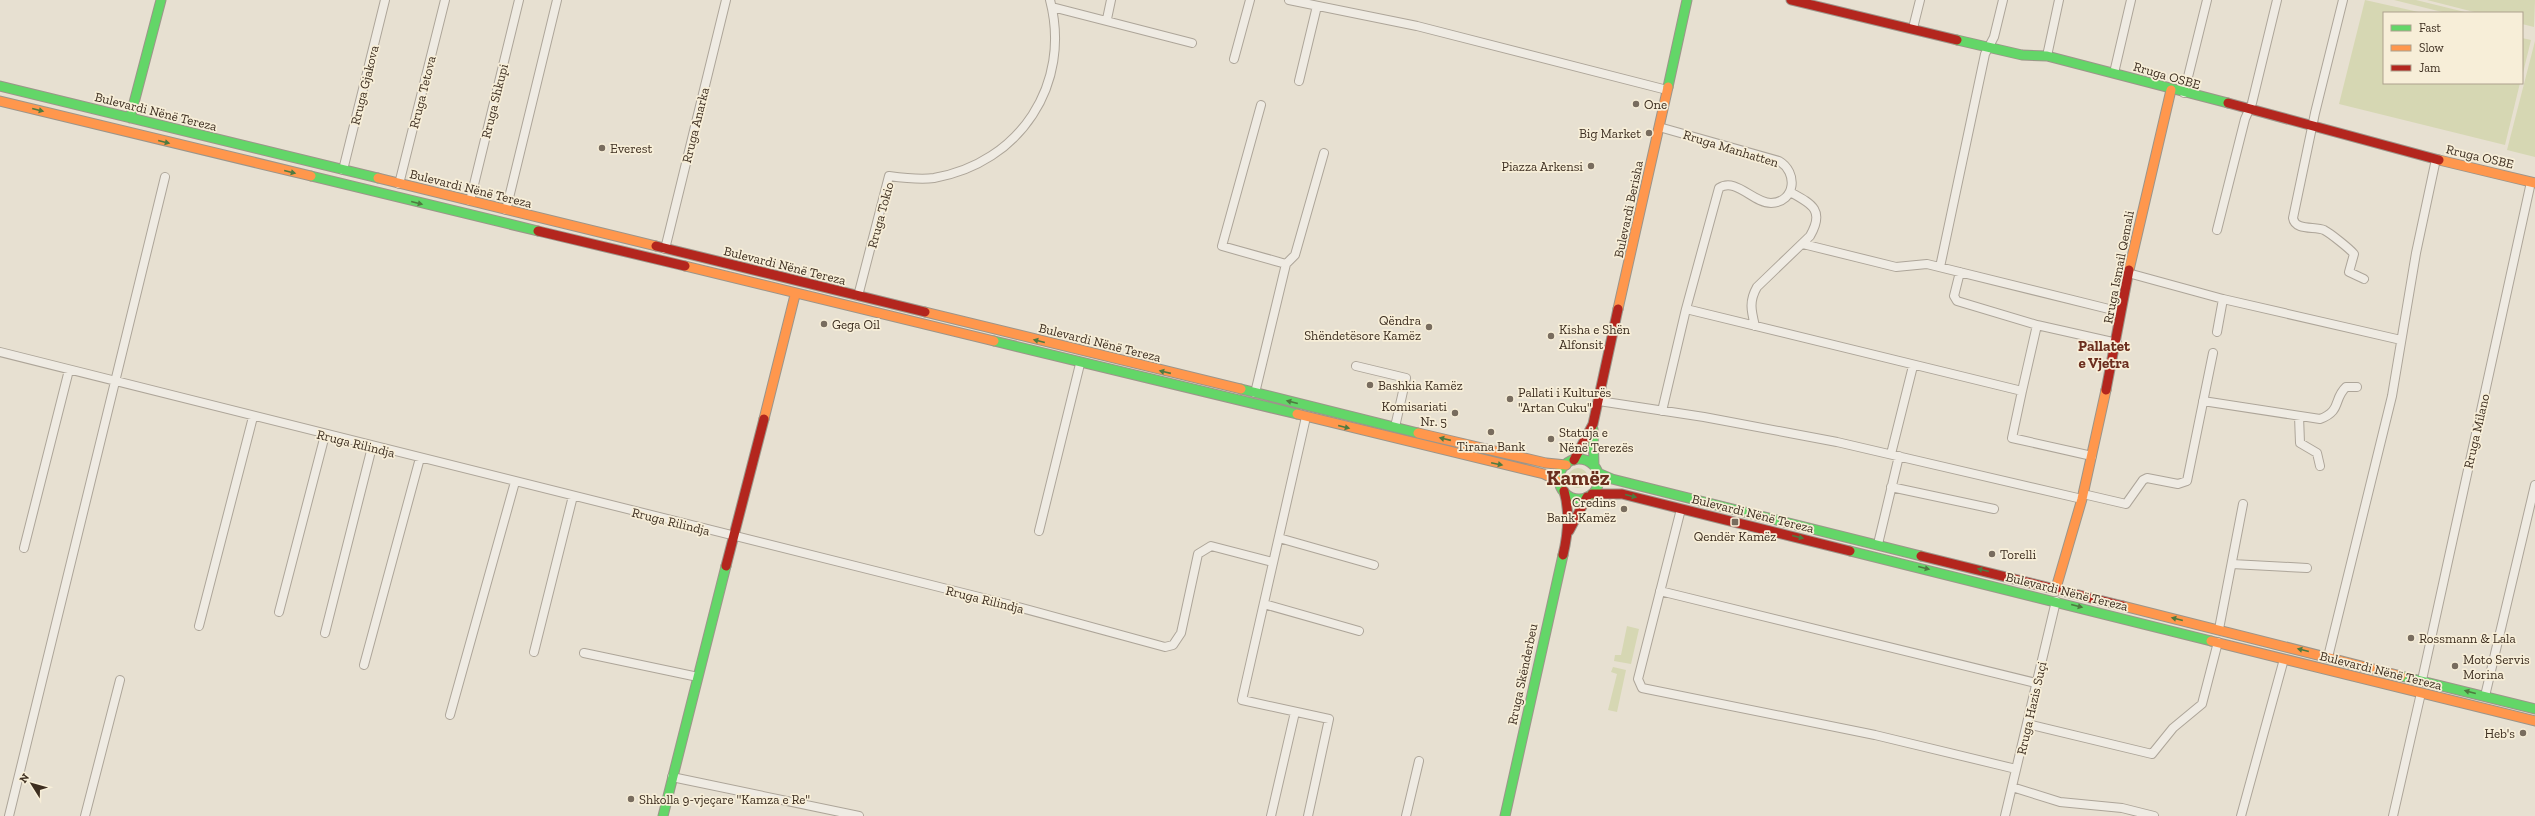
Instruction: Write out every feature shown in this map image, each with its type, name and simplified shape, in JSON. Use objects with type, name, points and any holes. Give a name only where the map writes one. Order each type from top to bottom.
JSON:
[{"type":"main road","points":[[130,118],[161,0]]},
{"type":"main road","name":"Bulevardi Berisha","points":[[1574,460],[1593,424],[1599,401],[1687,0]]},
{"type":"main road","name":"Rruga OSBE","points":[[1791,0],[1809,2],[1988,48],[2022,55],[2047,56],[2312,127],[2533,182]]},
{"type":"main road","name":"Bulevardi Nënë Tereza","points":[[0,86],[1254,393],[1546,463],[1566,465]]},
{"type":"main road","name":"Rruga Ismail Qemali","points":[[2056,588],[2092,456],[2117,343],[2128,273],[2171,90]]},
{"type":"main road","name":"Bulevardi Nënë Tereza","points":[[0,101],[1080,364],[1544,474],[1576,498],[1589,495],[1622,494],[2535,721]]},
{"type":"main road","points":[[662,816],[796,295]]},
{"type":"main road","points":[[1306,417],[1308,406]]},
{"type":"main road","name":"Bulevardi Berisha","points":[[1593,424],[1596,469]]},
{"type":"main road","points":[[1562,487],[1561,471],[1566,465],[1574,460]]},
{"type":"main road","name":"Bulevardi Nënë Tereza","points":[[1574,460],[1584,460],[1612,479],[2056,588],[2535,709]]},
{"type":"main road","points":[[1589,495],[1598,484],[1596,469]]},
{"type":"main road","name":"Rruga Skënderbeu","points":[[1506,816],[1566,537],[1568,505],[1562,487]]},
{"type":"main road","name":"Rruga Skënderbeu","points":[[1566,537],[1589,495]]},
{"type":"street","name":"Rruga Gjakova","points":[[343,170],[385,0]]},
{"type":"street","name":"Rruga Tetova","points":[[399,184],[445,0]]},
{"type":"street","name":"Rruga Shkupi","points":[[470,201],[519,0]]},
{"type":"street","points":[[506,210],[557,0]]},
{"type":"street","name":"Rruga Anarka","points":[[665,249],[726,0]]},
{"type":"street","points":[[1107,19],[1111,0]]},
{"type":"street","points":[[1234,59],[1250,0]]},
{"type":"street","points":[[1288,0],[1417,26],[1667,90]]},
{"type":"street","points":[[1913,28],[1920,0]]},
{"type":"street","points":[[1940,267],[1988,48],[1994,37],[2003,0]]},
{"type":"street","points":[[2047,56],[2059,0]]},
{"type":"street","points":[[2114,73],[2131,0]]},
{"type":"street","points":[[2184,93],[2207,0]]},
{"type":"street","points":[[2217,230],[2277,0]]},
{"type":"street","points":[[2343,0],[2312,127],[2293,220],[2300,226],[2324,230],[2348,247],[2354,254],[2349,272],[2364,279]]},
{"type":"street","points":[[1051,3],[1192,42]]},
{"type":"street","name":"Rruga Tokio","points":[[858,296],[889,176],[918,178],[953,174],[992,156],[1007,145],[1032,118],[1042,101],[1053,64],[1055,28],[1051,3]]},
{"type":"street","points":[[1298,81],[1317,6]]},
{"type":"street","points":[[1260,105],[1222,246],[1286,264]]},
{"type":"street","name":"Rruga Manhatten","points":[[1659,127],[1778,161],[1788,169],[1792,181],[1790,192]]},
{"type":"street","points":[[1254,393],[1286,264],[1295,255],[1324,153]]},
{"type":"street","points":[[2328,657],[2392,396],[2416,253],[2436,159]]},
{"type":"street","points":[[9,816],[165,176]]},
{"type":"street","name":"Rruga Milano","points":[[2422,680],[2533,182]]},
{"type":"street","points":[[1662,411],[1686,309],[1719,188],[1731,185],[1757,199],[1772,203],[1783,199],[1790,192],[1813,206],[1816,211],[1814,228],[1803,244],[1757,286],[1752,295],[1750,304],[1755,326]]},
{"type":"street","points":[[1803,244],[1896,267],[1927,264],[2121,312]]},
{"type":"street","points":[[1960,272],[1954,296],[1957,301],[2037,325],[2117,343]]},
{"type":"street","points":[[2128,273],[2223,299],[2401,340]]},
{"type":"street","points":[[2217,332],[2223,299]]},
{"type":"street","points":[[1686,309],[1914,366],[2022,391]]},
{"type":"street","points":[[2037,325],[2012,438],[2092,456]]},
{"type":"street","name":"Rruga Rilindja","points":[[0,352],[372,447],[1007,604],[1165,647],[1173,645],[1181,633],[1198,554],[1211,546],[1272,562]]},
{"type":"street","points":[[1599,401],[1769,428],[2082,496],[2126,504],[2143,480],[2147,478],[2178,484],[2187,481],[2213,353]]},
{"type":"street","points":[[1039,531],[1080,364]]},
{"type":"street","points":[[1356,366],[1406,378],[1395,427]]},
{"type":"street","points":[[1878,544],[1891,487],[1895,455],[1914,366]]},
{"type":"street","points":[[24,548],[69,370]]},
{"type":"street","points":[[2203,401],[2320,419],[2328,416],[2337,408],[2342,391],[2346,387],[2357,387]]},
{"type":"street","points":[[2299,416],[2300,443],[2317,453],[2320,466]]},
{"type":"street","points":[[199,626],[253,417]]},
{"type":"street","points":[[1306,417],[1242,700],[1326,718],[1330,723],[1308,816]]},
{"type":"street","points":[[279,612],[325,435]]},
{"type":"street","points":[[324,633],[372,447]]},
{"type":"street","points":[[364,665],[420,458]]},
{"type":"street","points":[[450,715],[515,482]]},
{"type":"street","points":[[2486,696],[2535,486]]},
{"type":"street","points":[[1891,487],[1994,508]]},
{"type":"street","points":[[534,652],[573,496]]},
{"type":"street","points":[[2219,629],[2243,504]]},
{"type":"street","points":[[1681,509],[1638,679],[1642,688],[1875,735],[2016,769]]},
{"type":"street","points":[[1279,538],[1374,565]]},
{"type":"street","points":[[2232,564],[2307,568]]},
{"type":"street","points":[[1660,591],[2036,683]]},
{"type":"street","name":"Rruga Hazis Suçi","points":[[2005,816],[2056,601]]},
{"type":"street","points":[[1264,604],[1359,632]]},
{"type":"street","points":[[2027,724],[2152,754],[2173,728],[2202,704],[2218,642]]},
{"type":"street","points":[[584,653],[698,677]]},
{"type":"street","points":[[2241,816],[2284,659]]},
{"type":"street","points":[[84,816],[120,680]]},
{"type":"street","points":[[2393,816],[2421,693]]},
{"type":"street","points":[[1271,816],[1295,712]]},
{"type":"street","points":[[1406,816],[1419,761]]},
{"type":"street","points":[[672,777],[859,816]]},
{"type":"street","points":[[2012,787],[2060,802],[2154,816]]},
{"type":"green space","points":[[2365,0],[2419,12],[2383,12],[2383,84],[2520,84],[2505,145],[2339,104]]},
{"type":"green space","points":[[2394,0],[2416,0],[2465,12],[2442,12]]},
{"type":"green space","points":[[2427,0],[2535,0],[2534,27],[2523,24],[2523,12],[2474,12]]},
{"type":"green space","points":[[2523,38],[2531,40],[2523,73]]},
{"type":"green space","points":[[2535,41],[2535,157],[2507,150]]},
{"type":"green space","points":[[1574,468],[1582,468],[1588,474],[1588,482],[1582,488],[1574,488],[1568,482],[1568,474]]},
{"type":"green space","points":[[1627,626],[1639,629],[1631,664],[1614,661],[1615,655],[1621,655]]},
{"type":"green space","points":[[1613,667],[1626,670],[1617,712],[1608,710],[1617,674],[1611,672]]},
{"type":"traffic: fast","points":[[130,118],[161,0]]},
{"type":"traffic: fast","points":[[1668,87],[1687,0]]},
{"type":"traffic: fast","points":[[1957,40],[2022,55],[2047,56],[2228,103]]},
{"type":"traffic: fast","points":[[0,86],[378,178]]},
{"type":"traffic: fast","points":[[311,176],[538,231]]},
{"type":"traffic: fast","points":[[994,341],[1297,414]]},
{"type":"traffic: fast","points":[[1241,389],[1418,433]]},
{"type":"traffic: fast","points":[[1593,429],[1594,466]]},
{"type":"traffic: fast","points":[[1579,459],[1587,461],[1593,465],[1597,471],[1599,479],[1597,487],[1593,493],[1587,497],[1579,499],[1571,497],[1565,493],[1561,487],[1559,479],[1561,471],[1565,465],[1571,461],[1579,459]]},
{"type":"traffic: fast","points":[[1598,473],[1612,479],[1921,556]]},
{"type":"traffic: fast","points":[[1850,551],[2211,641]]},
{"type":"traffic: fast","points":[[1505,816],[1563,555]]},
{"type":"traffic: fast","points":[[663,816],[726,566]]},
{"type":"traffic: fast","points":[[2401,676],[2535,709]]},
{"type":"traffic: slow","points":[[1618,309],[1668,87]]},
{"type":"traffic: slow","points":[[2129,270],[2171,90]]},
{"type":"traffic: slow","points":[[0,101],[311,176]]},
{"type":"traffic: slow","points":[[2439,160],[2535,183]]},
{"type":"traffic: slow","points":[[378,178],[656,246]]},
{"type":"traffic: slow","points":[[685,266],[994,341]]},
{"type":"traffic: slow","points":[[764,419],[795,295]]},
{"type":"traffic: slow","points":[[925,312],[1241,389]]},
{"type":"traffic: slow","points":[[2056,588],[2082,499],[2106,390]]},
{"type":"traffic: slow","points":[[1297,414],[1544,474],[1560,482]]},
{"type":"traffic: slow","points":[[1418,433],[1546,463],[1566,465]]},
{"type":"traffic: slow","points":[[2123,606],[2401,676]]},
{"type":"traffic: slow","points":[[2211,641],[2535,721]]},
{"type":"traffic: jam","points":[[1791,0],[1957,40]]},
{"type":"traffic: jam","points":[[2228,103],[2439,160]]},
{"type":"traffic: jam","points":[[538,231],[685,266]]},
{"type":"traffic: jam","points":[[656,246],[925,312]]},
{"type":"traffic: jam","points":[[2106,390],[2129,270]]},
{"type":"traffic: jam","points":[[1574,460],[1593,424],[1618,309]]},
{"type":"traffic: jam","points":[[726,566],[764,419]]},
{"type":"traffic: jam","points":[[1563,555],[1568,523],[1564,491]]},
{"type":"traffic: jam","points":[[1592,494],[1622,494],[1850,551]]},
{"type":"traffic: jam","points":[[1569,531],[1587,497]]},
{"type":"traffic: jam","points":[[1921,556],[2123,606]]},
{"type":"place","name":"One","points":[[1636,104]]},
{"type":"place","name":"Big Market","points":[[1649,133]]},
{"type":"place","name":"Everest","points":[[602,148]]},
{"type":"place","name":"Piazza Arkensi","points":[[1591,166]]},
{"type":"place","name":"Gega Oil","points":[[824,324]]},
{"type":"place","name":"Qëndra Shëndetësore Kamëz","points":[[1429,327]]},
{"type":"place","name":"Kisha e Shën Alfonsit","points":[[1551,336]]},
{"type":"place","name":"Bashkia Kamëz","points":[[1370,385]]},
{"type":"place","name":"Pallati i Kulturës \"Artan Cuku\"","points":[[1510,399]]},
{"type":"place","name":"Komisariati Nr. 5","points":[[1455,413]]},
{"type":"place","name":"Tirana Bank","points":[[1491,432]]},
{"type":"place","name":"Statuja e Nënë Terezës","points":[[1551,439]]},
{"type":"place","name":"Credins Bank Kamëz","points":[[1624,509]]},
{"type":"place","name":"Qendër Kamëz","points":[[1735,522]]},
{"type":"place","name":"Torelli","points":[[1992,554]]},
{"type":"place","name":"Rossmann & Lala","points":[[2411,638]]},
{"type":"place","name":"Moto Servis Morina","points":[[2455,666]]},
{"type":"place","name":"Heb's","points":[[2523,733]]},
{"type":"place","name":"Shkolla 9-vjeçare \"Kamza e Re\"","points":[[631,799]]},
{"type":"district","name":"Pallatet e Vjetra","points":[[2104,354]]},
{"type":"district","name":"Kamëz","points":[[1578,478]]}]
